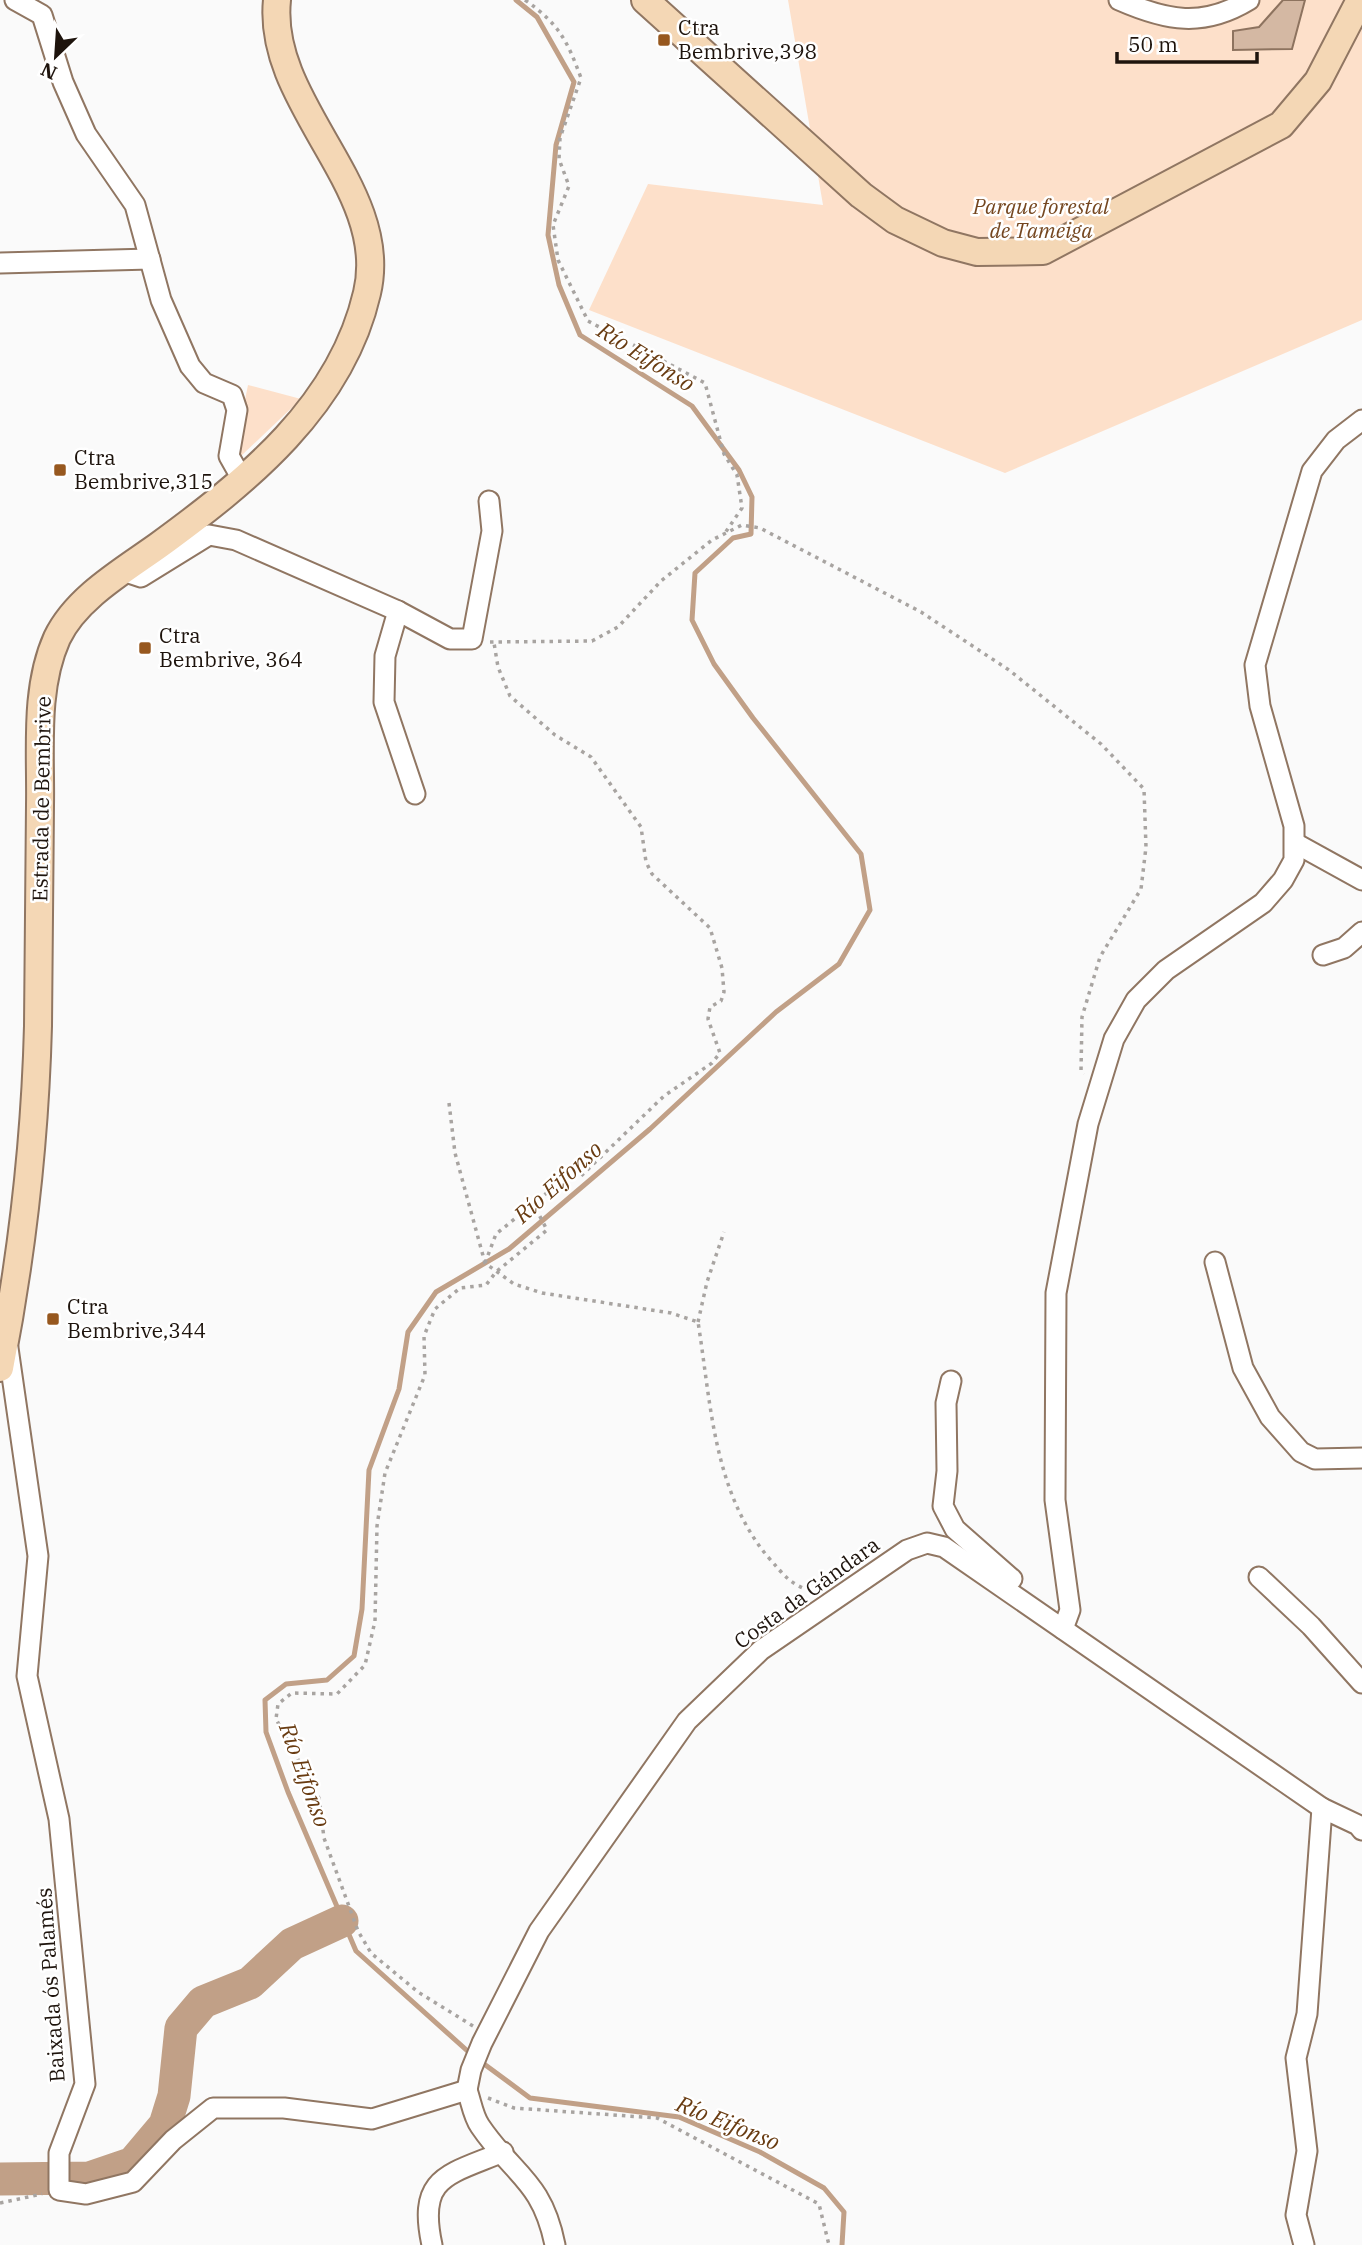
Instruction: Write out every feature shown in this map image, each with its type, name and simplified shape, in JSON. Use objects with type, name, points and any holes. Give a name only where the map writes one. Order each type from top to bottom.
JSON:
[{"type":"street","points":[[15,0],[43,15],[62,82],[86,134],[135,205],[161,300],[190,366],[204,383],[232,394],[237,411],[229,456],[242,479]]},
{"type":"street","name":"Estrada de Bembrive","points":[[0,1368],[29,1184],[36,1070],[41,715],[46,673],[55,645],[66,625],[103,586],[242,479],[302,423],[325,393],[351,340],[368,292],[370,274],[367,235],[284,64],[276,23],[277,0]]},
{"type":"street","points":[[645,0],[861,195],[895,220],[943,243],[977,252],[1043,251],[1282,125],[1318,81],[1353,28],[1360,0]]},
{"type":"street","points":[[1119,0],[1146,12],[1196,21],[1226,14],[1249,0]]},
{"type":"street","points":[[0,263],[150,259]]},
{"type":"street","points":[[1063,1629],[1070,1610],[1055,1500],[1056,1293],[1088,1124],[1114,1039],[1136,1000],[1166,970],[1263,903],[1283,880],[1294,860],[1294,826],[1260,706],[1255,665],[1312,471],[1336,440],[1362,420]]},
{"type":"street","points":[[123,571],[141,577],[209,535],[236,540],[398,611],[450,639],[472,639],[492,531],[489,501]]},
{"type":"street","points":[[398,611],[385,656],[384,702],[415,794]]},
{"type":"street","points":[[1295,843],[1362,880]]},
{"type":"street","points":[[1324,955],[1344,948],[1362,932]]},
{"type":"street","points":[[1215,1262],[1243,1368],[1270,1417],[1301,1452],[1315,1459],[1362,1458]]},
{"type":"street","name":"Baixada ós Palamés","points":[[6,1317],[38,1556],[27,1675],[59,1819],[85,2084],[59,2153],[59,2189]]},
{"type":"street","points":[[951,1381],[946,1404],[947,1471],[943,1506],[955,1529],[986,1559],[1029,1592],[1034,1609]]},
{"type":"street","name":"Costa da Gándara","points":[[467,2090],[471,2070],[484,2038],[539,1931],[687,1721],[761,1650],[907,1550],[927,1543],[944,1547],[1322,1808],[1361,1825]]},
{"type":"street","points":[[1259,1577],[1311,1626],[1362,1683]]},
{"type":"street","points":[[1304,2245],[1296,2215],[1307,2151],[1296,2058],[1307,2014],[1322,1808]]},
{"type":"street","points":[[59,2189],[86,2194],[133,2182],[173,2140],[213,2108],[284,2108],[372,2119],[467,2090],[479,2124],[532,2185],[549,2215],[555,2245]]},
{"type":"street","points":[[432,2245],[426,2212],[431,2192],[443,2177],[503,2152]]},
{"type":"path","points":[[525,0],[542,12],[566,39],[581,78],[560,138],[559,159],[569,186],[553,225],[558,260],[588,321],[705,383],[723,454],[737,475],[742,508],[724,534]]},
{"type":"path","points":[[472,639],[494,643],[592,641],[618,627],[661,581],[724,534],[742,525],[760,528],[922,612],[1009,670],[1101,744],[1144,789],[1146,847],[1141,889],[1100,957],[1082,1017],[1081,1071],[1097,1093]]},
{"type":"path","points":[[485,1263],[496,1234],[564,1179],[581,1175],[664,1096],[712,1063],[720,1053],[708,1019],[710,1007],[721,1001],[724,992],[722,968],[710,928],[652,874],[646,862],[641,827],[591,757],[555,735],[510,696],[498,667],[494,643]]},
{"type":"path","points":[[449,1103],[456,1153],[485,1263],[514,1284],[542,1293],[671,1313],[698,1322]]},
{"type":"path","points":[[484,2038],[418,1992],[371,1953],[358,1931],[324,1838],[319,1798],[276,1718],[278,1704],[292,1693],[337,1694],[366,1665],[375,1621],[377,1526],[385,1474],[425,1375],[424,1336],[435,1309],[460,1288],[486,1285],[496,1272],[547,1230],[534,1205]]},
{"type":"path","points":[[724,1232],[707,1282],[698,1322],[715,1436],[726,1486],[753,1539],[793,1585],[813,1592],[825,1586]]},
{"type":"path","points":[[467,2090],[514,2108],[657,2118],[820,2204],[829,2245]]},
{"type":"path","points":[[0,2203],[59,2189]]},
{"type":"green space","name":"Parque forestal de Tameiga","points":[[788,0],[1362,0],[1362,320],[1005,473],[589,310],[648,184],[823,205]]},
{"type":"green space","points":[[248,385],[301,399],[241,456],[235,450]]},
{"type":"building","points":[[1283,0],[1305,0],[1292,49],[1233,50],[1233,31],[1259,27]]},
{"type":"waterway","name":"Río Eifonso","points":[[472,2055],[356,1951],[288,1792],[266,1732],[265,1700],[286,1684],[327,1680],[354,1656],[362,1609],[369,1470],[399,1389],[408,1332],[436,1292],[509,1249],[650,1129],[776,1012],[839,964],[870,910],[861,854],[753,718],[714,664],[692,620],[695,573],[733,538],[751,534],[752,497],[739,470],[692,406],[580,335],[559,285],[548,235],[556,145],[574,82],[537,17],[516,0]]},
{"type":"waterway","points":[[0,2179],[89,2178],[133,2163],[165,2125],[174,2096],[181,2028],[203,2002],[250,1983],[292,1944],[342,1921]]},
{"type":"waterway","name":"Río Eifonso","points":[[480,2061],[530,2098],[679,2117],[760,2152],[824,2188],[844,2212],[842,2245]]},
{"type":"place","name":"Ctra Bembrive,398","points":[[664,40]]},
{"type":"place","name":"Ctra Bembrive,315","points":[[60,470]]},
{"type":"place","name":"Ctra Bembrive, 364","points":[[145,648]]},
{"type":"place","name":"Ctra Bembrive,344","points":[[53,1319]]}]
